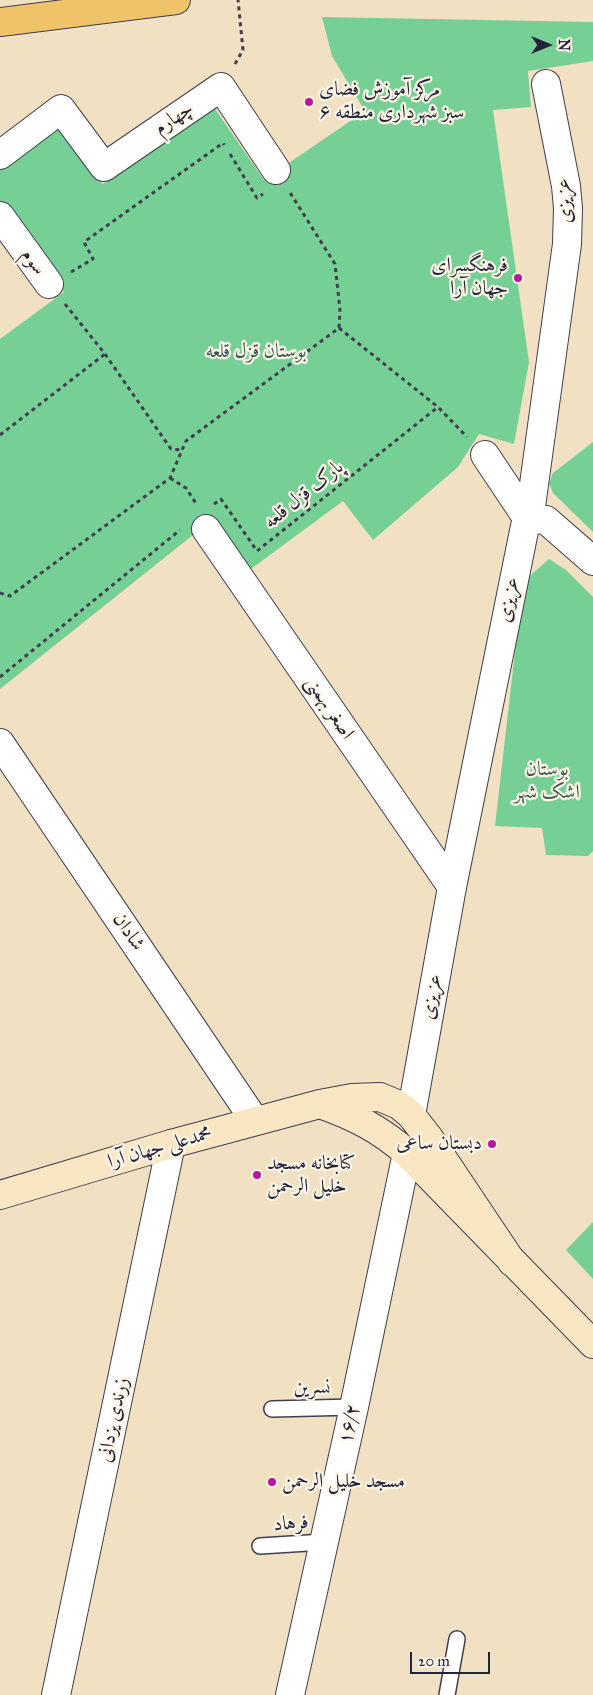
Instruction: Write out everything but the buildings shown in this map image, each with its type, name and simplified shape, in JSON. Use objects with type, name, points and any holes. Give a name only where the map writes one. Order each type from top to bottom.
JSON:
[{"type":"highway","points":[[0,22],[176,0]]},
{"type":"main road","name":"محمدعلی جهان آرا","points":[[0,1195],[171,1144],[320,1104],[380,1097],[395,1103],[411,1115],[429,1138],[512,1262]]},
{"type":"main road","points":[[320,1104],[349,1115],[390,1138],[407,1153],[593,1344]]},
{"type":"street","name":"عزیزی","points":[[411,1115],[452,887],[522,532],[529,521],[567,244],[568,208],[566,186],[546,84]]},
{"type":"street","name":"چهارم","points":[[0,155],[61,109],[104,167],[221,87],[279,175]]},
{"type":"street","name":"سوم","points":[[0,216],[49,284]]},
{"type":"street","points":[[485,456],[529,521],[546,520],[593,561]]},
{"type":"street","name":"اصغر بهمنی","points":[[200,519],[452,887]]},
{"type":"street","name":"شادان","points":[[0,743],[255,1121]]},
{"type":"street","name":"زرندی یزدانی","points":[[56,1695],[171,1144]]},
{"type":"street","name":"۱۶/۲","points":[[290,1695],[354,1407],[407,1153]]},
{"type":"lane","name":"نسرین","points":[[272,1408],[354,1407]]},
{"type":"lane","name":"فرهاد","points":[[260,1546],[324,1542]]},
{"type":"lane","points":[[447,1695],[457,1639]]},
{"type":"path","points":[[238,0],[243,50]]},
{"type":"path","points":[[0,593],[10,596],[170,478],[186,441],[338,328],[340,310],[335,264],[279,175],[256,198],[223,142],[84,242],[94,259],[49,284],[105,354],[172,449],[182,450]]},
{"type":"path","points":[[338,328],[438,407],[485,456]]},
{"type":"path","points":[[0,435],[105,354]]},
{"type":"path","name":"پارک قزل قلعه","points":[[200,519],[221,498],[258,551],[438,407]]},
{"type":"path","points":[[0,677],[200,519],[186,488],[170,478]]},
{"type":"green space","name":"بوستان قزل قلعه","points":[[322,17],[593,22],[593,61],[528,71],[531,107],[493,110],[529,362],[514,444],[479,434],[458,467],[373,540],[343,501],[251,569],[213,519],[0,689],[0,339],[64,292],[0,206],[0,169],[58,124],[103,184],[211,103],[264,180],[365,111],[332,56]]},
{"type":"green space","points":[[593,442],[593,532],[553,493],[549,483],[553,473]]},
{"type":"green space","name":"بوستان اشک شهر","points":[[549,559],[566,570],[593,597],[593,851],[588,856],[546,855],[542,828],[495,826],[523,582]]},
{"type":"green space","points":[[593,1222],[593,1279],[566,1250]]},
{"type":"place","name":"مرکز آموزش فضای سبز شهرداری منطقه ۶","points":[[309,102]]},
{"type":"place","name":"فرهنگسرای جهان آرا","points":[[518,278]]},
{"type":"place","name":"دبستان ساعی","points":[[492,1144]]},
{"type":"place","name":"كتابخانه مسجد خليل الرحمن","points":[[257,1175]]},
{"type":"place","name":"مسجد خلیل الرحمن","points":[[272,1482]]}]
